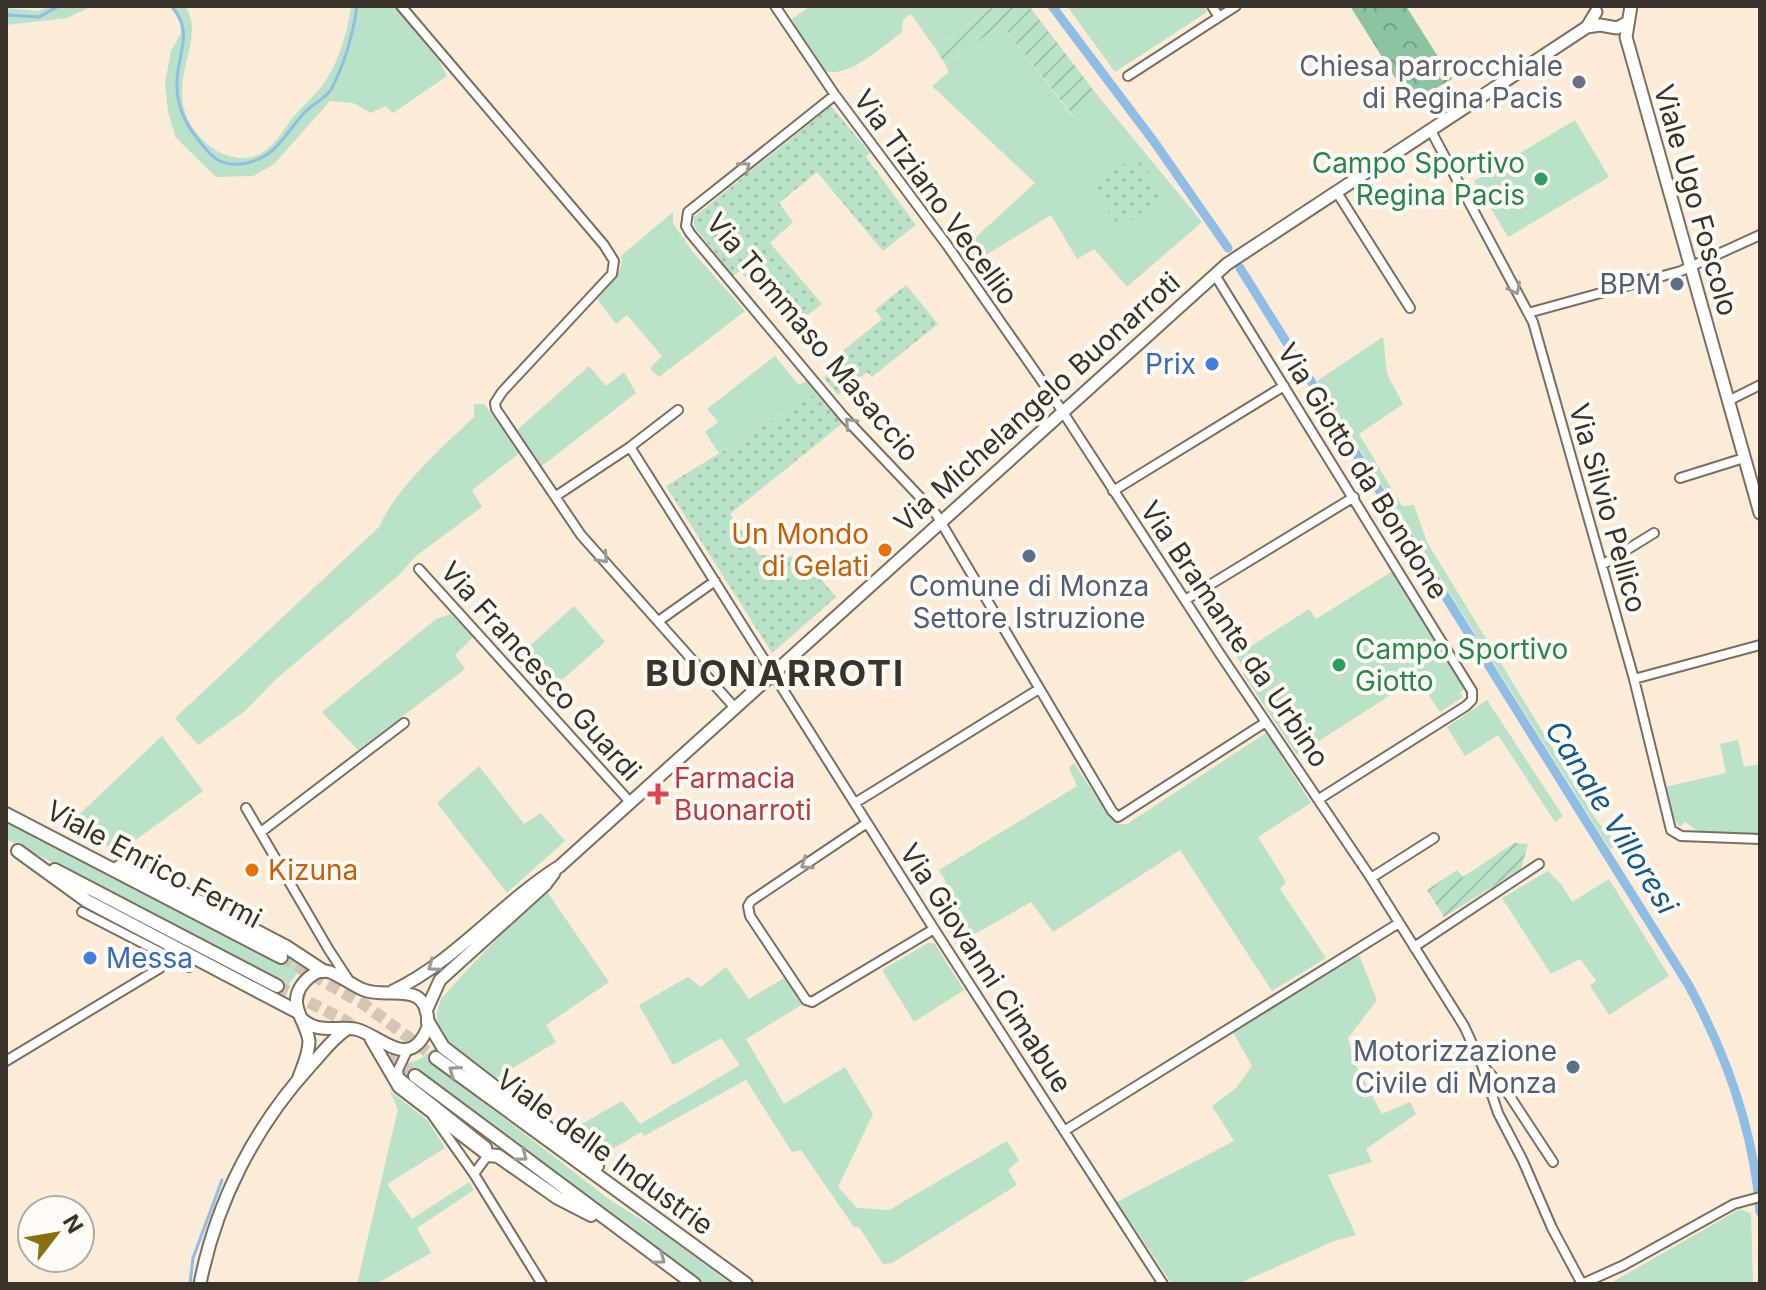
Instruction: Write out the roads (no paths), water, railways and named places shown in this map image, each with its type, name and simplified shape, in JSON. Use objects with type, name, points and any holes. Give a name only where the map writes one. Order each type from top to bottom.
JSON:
[{"type":"main road","name":"Viale Enrico Fermi","points":[[6,814],[281,957]]},
{"type":"main road","name":"Viale Enrico Fermi","points":[[12,848],[277,986]]},
{"type":"main road","points":[[12,848],[85,906],[300,1015]]},
{"type":"main road","points":[[97,861],[146,874],[285,946],[325,971]]},
{"type":"main road","points":[[427,1016],[443,1047],[637,1198],[652,1216]]},
{"type":"main road","name":"Viale delle Industrie","points":[[436,1058],[746,1284]]},
{"type":"main road","name":"Viale delle Industrie","points":[[415,1076],[694,1284]]},
{"type":"main road","points":[[488,1155],[498,1156],[558,1198],[626,1233]]},
{"type":"street","points":[[401,6],[604,245],[614,261],[612,274],[502,392],[495,403],[496,409],[581,535],[660,620],[736,709]]},
{"type":"street","name":"Via Tiziano Vecellio","points":[[775,6],[835,95],[947,245],[1064,413]]},
{"type":"street","points":[[1212,6],[1219,17]]},
{"type":"street","points":[[1128,76],[1236,6]]},
{"type":"street","name":"Viale Ugo Foscolo","points":[[1631,6],[1626,37],[1760,513]]},
{"type":"street","points":[[1596,9],[1609,27],[1626,37]]},
{"type":"street","name":"Via Michelangelo Buonarroti","points":[[427,1016],[440,980],[545,885],[560,866],[1233,259],[1587,27],[1596,9]]},
{"type":"street","points":[[1609,27],[1628,22]]},
{"type":"street","name":"Via Michelangelo Buonarroti","points":[[1587,27],[1609,27]]},
{"type":"street","name":"Via Tommaso Masaccio","points":[[835,95],[688,212],[686,226],[844,417],[936,514],[1118,817],[1266,722]]},
{"type":"street","name":"Via Silvio Pellico","points":[[1430,129],[1528,313],[1634,679],[1671,830],[1681,836],[1760,839]]},
{"type":"street","points":[[1336,191],[1410,308]]},
{"type":"street","points":[[1528,313],[1690,268],[1760,235]]},
{"type":"street","name":"Via Giotto da Bondone","points":[[1215,275],[1472,691],[1472,700],[1466,706],[1319,799]]},
{"type":"street","points":[[1728,401],[1760,385]]},
{"type":"street","points":[[1113,491],[1284,386]]},
{"type":"street","points":[[556,496],[630,447],[678,410]]},
{"type":"street","name":"Via Bramante da Urbino","points":[[1064,413],[1371,878],[1464,1026],[1482,1065],[1498,1113],[1582,1284]]},
{"type":"street","name":"Via Giovanni Cimabue","points":[[630,447],[934,929],[1163,1284]]},
{"type":"street","points":[[1680,478],[1744,458]]},
{"type":"street","points":[[1185,600],[1354,497]]},
{"type":"street","points":[[1602,565],[1654,533]]},
{"type":"street","name":"Via Francesco Guardi","points":[[419,569],[630,802]]},
{"type":"street","points":[[660,620],[715,581]]},
{"type":"street","points":[[1634,679],[1760,645]]},
{"type":"street","points":[[855,803],[1039,689]]},
{"type":"street","points":[[261,832],[404,723]]},
{"type":"street","points":[[246,808],[353,986]]},
{"type":"street","points":[[867,823],[751,901],[748,906],[750,916],[806,1000],[812,1002],[934,929]]},
{"type":"street","points":[[1371,878],[1434,838]]},
{"type":"street","points":[[1414,947],[1539,864]]},
{"type":"street","name":"Via Michelangelo Buonarroti","points":[[393,991],[481,931],[540,878],[560,866]]},
{"type":"street","points":[[85,906],[166,955],[192,962]]},
{"type":"street","points":[[1064,1131],[1399,923]]},
{"type":"street","points":[[299,1077],[309,1046],[296,999],[300,988],[310,977],[325,971],[331,961],[329,950]]},
{"type":"street","points":[[6,1061],[160,968],[166,955]]},
{"type":"street","points":[[325,971],[371,992],[393,991],[415,997],[427,1016],[425,1034],[408,1048],[398,1070],[399,1077],[484,1143],[488,1155]]},
{"type":"street","points":[[300,1015],[308,1025],[320,1029],[347,1029],[368,1034],[391,1048],[408,1048]]},
{"type":"street","points":[[200,1284],[210,1237],[227,1192],[256,1138],[299,1077],[330,1041],[347,1029]]},
{"type":"street","points":[[368,1034],[394,1081],[488,1155]]},
{"type":"street","name":"Via Bramante da Urbino","points":[[1482,1065],[1509,1095],[1553,1162]]},
{"type":"street","points":[[428,1109],[474,1174],[542,1284]]},
{"type":"street","points":[[474,1174],[488,1155]]},
{"type":"street","points":[[1582,1284],[1624,1265],[1724,1209],[1755,1198]]},
{"type":"waterway","points":[[6,15],[39,17],[59,6]]},
{"type":"waterway","points":[[69,6],[76,6]]},
{"type":"waterway","points":[[172,6],[179,16],[184,34],[177,81],[182,111],[192,132],[209,153],[229,164],[247,163],[266,155],[305,112],[329,92],[348,48],[357,6]]},
{"type":"waterway","name":"Canale Villoresi","points":[[1052,6],[1155,143],[1228,248]]},
{"type":"waterway","name":"Canale Villoresi","points":[[1240,268],[1688,984],[1736,1094],[1752,1152],[1760,1212]]},
{"type":"waterway","points":[[190,1284],[193,1258],[222,1180]]},
{"type":"tunnel","points":[[281,957],[365,1005],[436,1058]]},
{"type":"tunnel","points":[[277,986],[346,1021],[358,1031]]},
{"type":"tunnel","points":[[375,1045],[415,1076]]},
{"type":"place","name":"Chiesa parrocchiale di Regina Pacis","points":[[1579,82]]},
{"type":"place","name":"Campo Sportivo Regina Pacis","points":[[1541,179]]},
{"type":"place","name":"BPM","points":[[1677,284]]},
{"type":"place","name":"Prix","points":[[1212,364]]},
{"type":"place","name":"Un Mondo di Gelati","points":[[885,550]]},
{"type":"place","name":"Comune di Monza Settore Istruzione","points":[[1029,556]]},
{"type":"place","name":"Campo Sportivo Giotto","points":[[1339,665]]},
{"type":"place","name":"Farmacia Buonarroti","points":[[658,794]]},
{"type":"place","name":"Kizuna","points":[[252,870]]},
{"type":"place","name":"Messa","points":[[90,958]]},
{"type":"place","name":"Motorizzazione Civile di Monza","points":[[1573,1067]]},
{"type":"district","name":"BUONARROTI","points":[[775,673]]}]
